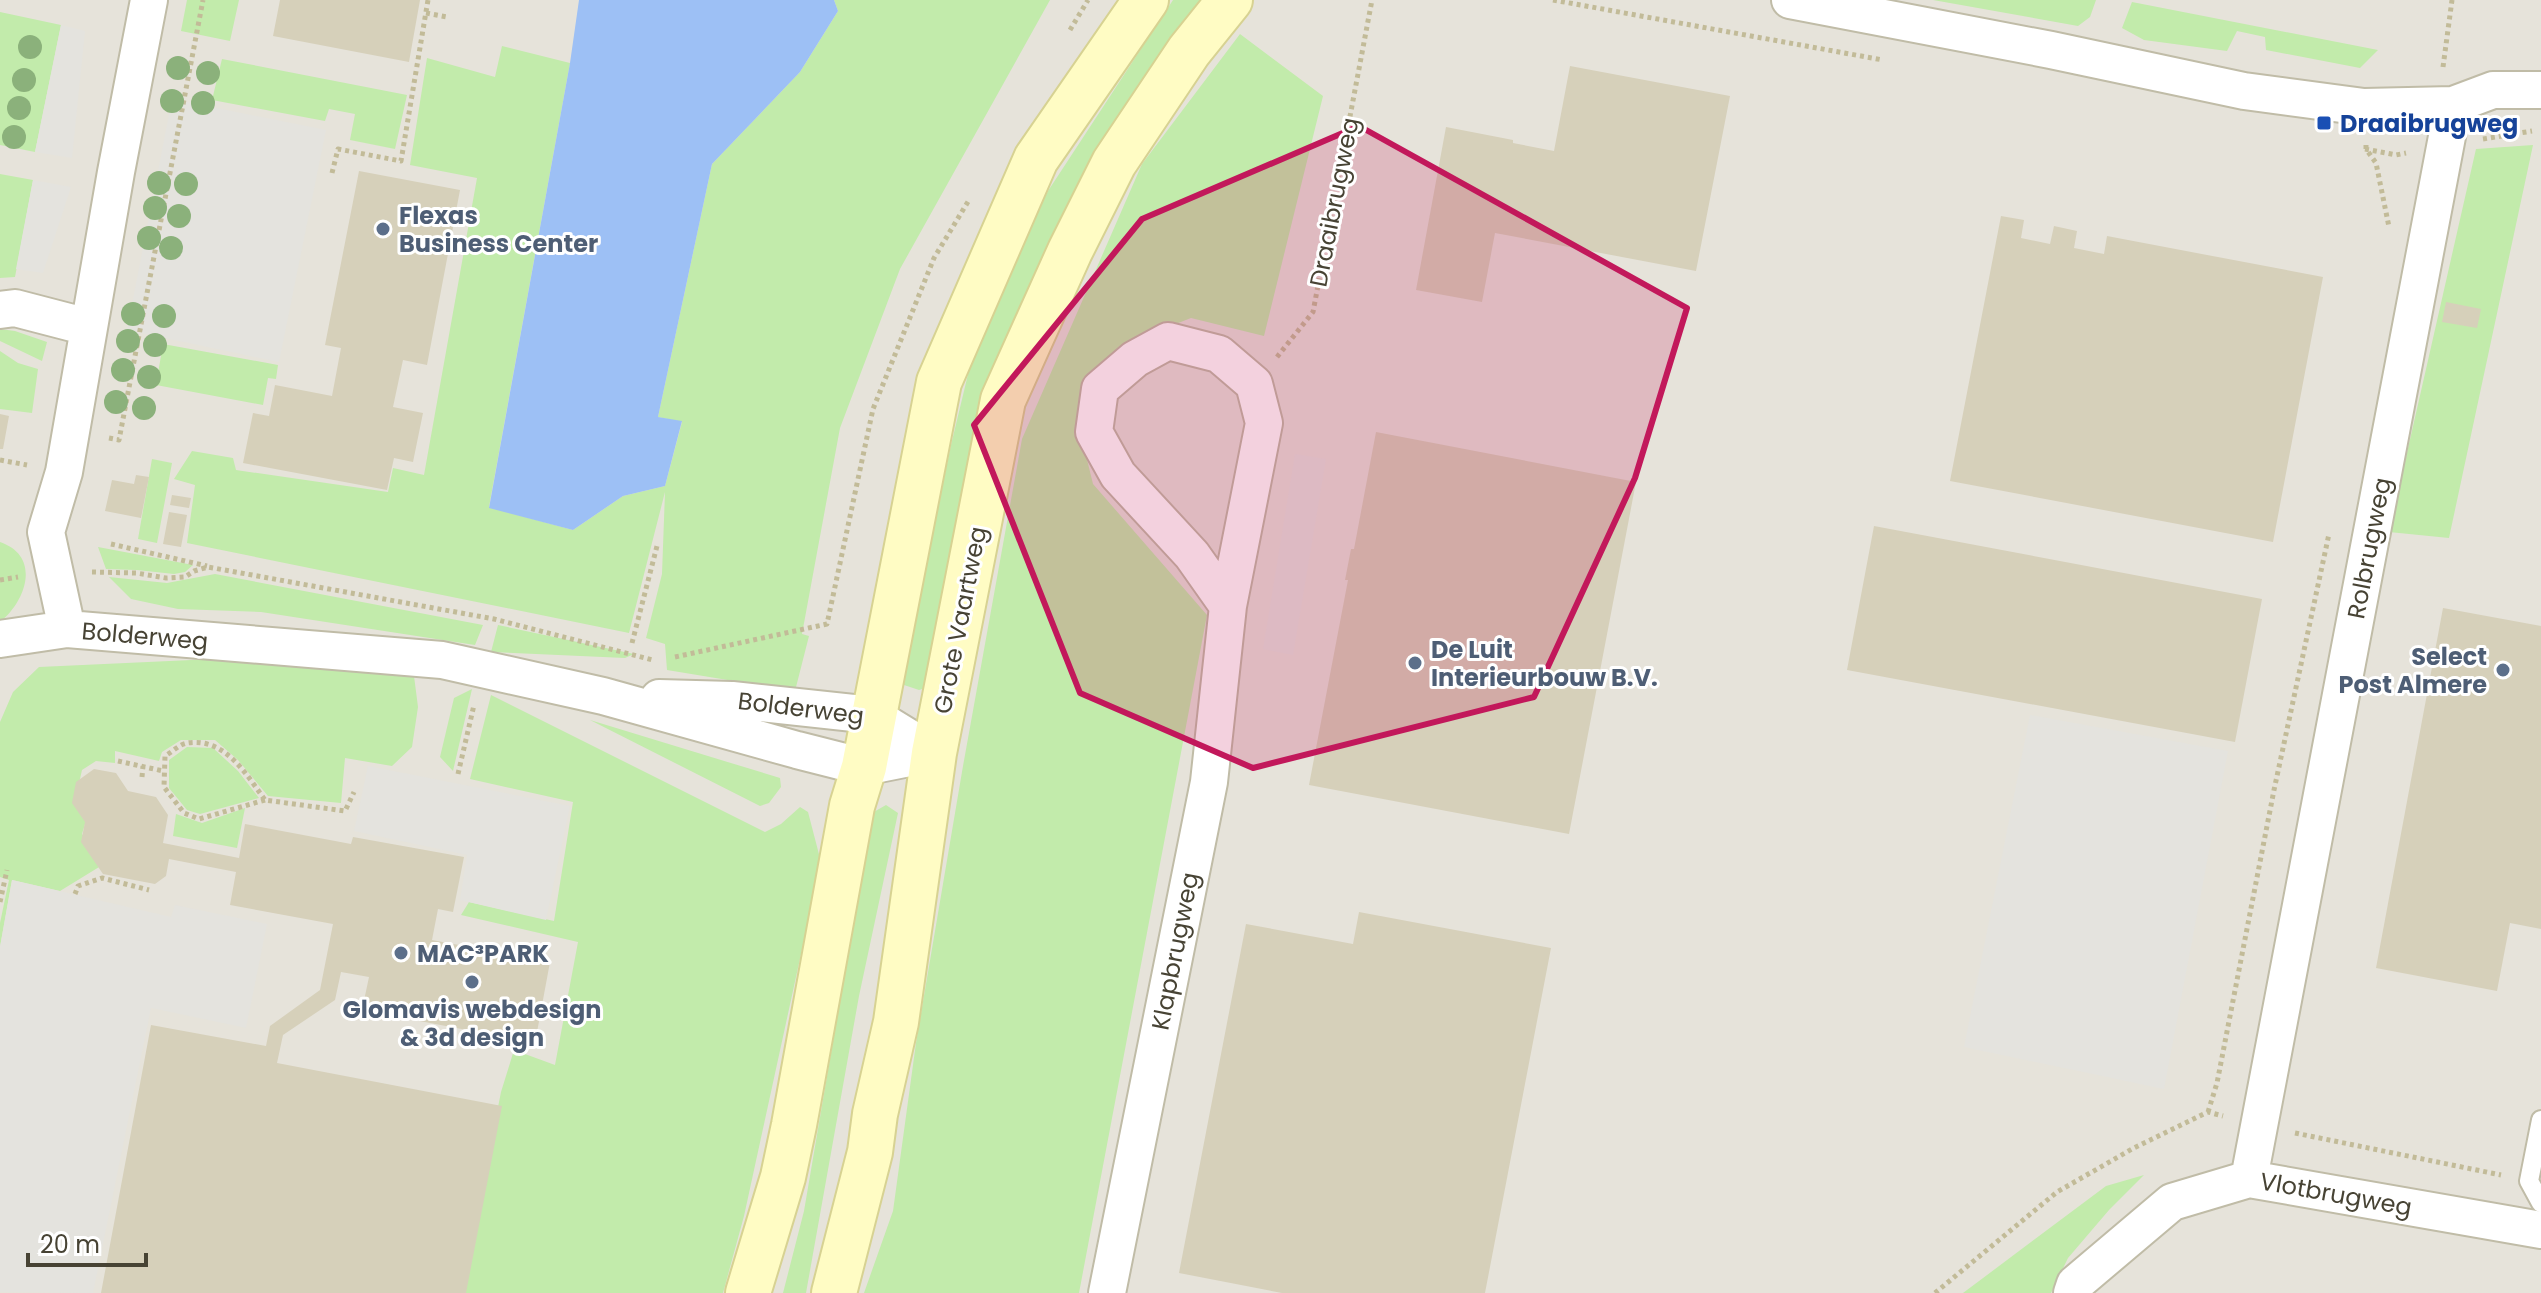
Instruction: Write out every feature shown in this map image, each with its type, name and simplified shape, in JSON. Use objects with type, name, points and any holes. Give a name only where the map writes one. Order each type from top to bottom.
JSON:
[{"type":"main road","points":[[748,1293],[773,1214],[794,1125],[852,806],[864,767],[939,382],[1036,159],[1146,0]]},
{"type":"main road","name":"Grote Vaartweg","points":[[834,1293],[870,1152],[875,1114],[896,1022],[934,753],[1003,400],[1070,251],[1114,163],[1189,51],[1230,0]]},
{"type":"street","name":"Bolderweg","points":[[67,629],[46,532],[64,472],[72,431],[88,327],[149,0]]},
{"type":"street","points":[[1790,0],[2244,91],[2364,107],[2453,105],[2493,90],[2541,90]]},
{"type":"street","name":"Rolbrugweg","points":[[2249,1179],[2453,105]]},
{"type":"street","points":[[0,310],[15,308],[88,327]]},
{"type":"street","points":[[1228,606],[1192,555],[1118,475],[1094,432],[1100,389],[1135,359],[1168,341],[1219,354],[1254,384]]},
{"type":"street","name":"Klapbrugweg","points":[[1107,1293],[1209,782],[1228,606],[1264,423],[1254,384]]},
{"type":"street","name":"Bolderweg","points":[[0,639],[67,629],[442,660],[603,696],[864,767],[934,753]]},
{"type":"street","name":"Bolderweg","points":[[603,696],[732,700],[872,715],[934,753]]},
{"type":"street","name":"Vlotbrugweg","points":[[2072,1293],[2075,1284],[2172,1202],[2249,1179],[2541,1230]]},
{"type":"lane","points":[[2541,1120],[2529,1181],[2541,1203]]},
{"type":"path","points":[[72,431],[119,440],[203,0]]},
{"type":"path","points":[[332,173],[338,149],[401,161],[428,0]]},
{"type":"path","points":[[1064,41],[1088,0]]},
{"type":"path","name":"Draaibrugweg","points":[[1254,384],[1313,312],[1372,0]]},
{"type":"path","points":[[2443,67],[2452,0]]},
{"type":"path","points":[[426,13],[447,17]]},
{"type":"path","points":[[2366,149],[2376,163],[2392,240]]},
{"type":"path","points":[[111,544],[208,567],[494,619],[653,660],[827,624],[873,409],[934,258],[975,190]]},
{"type":"path","name":"Rolbrugweg","points":[[2208,1112],[2217,1083],[2274,790],[2330,530]]},
{"type":"path","points":[[632,643],[657,546]]},
{"type":"path","points":[[54,571],[136,573],[166,578],[185,577],[208,567]]},
{"type":"path","points":[[265,800],[228,754],[214,744],[185,743],[165,756],[164,787],[184,813],[199,819],[265,800],[345,811],[354,792]]},
{"type":"path","points":[[118,761],[163,771]]},
{"type":"path","points":[[142,777],[143,766]]},
{"type":"path","points":[[0,902],[7,870]]},
{"type":"path","points":[[75,894],[78,886],[102,878],[149,890]]},
{"type":"highlighted area","points":[[1359,126],[1687,308],[1635,478],[1534,697],[1253,768],[1080,693],[974,425],[1142,219]]},
{"type":"shaded area","points":[[0,0],[2541,0],[2541,1293],[0,1293]]},
{"type":"shaded area","points":[[61,25],[85,31],[72,158],[35,152]]},
{"type":"shaded area","points":[[172,99],[326,130],[279,362],[127,330]]},
{"type":"shaded area","points":[[33,180],[71,187],[43,273],[16,269]]},
{"type":"shaded area","points":[[1295,454],[1326,459],[1293,655],[1263,649]]},
{"type":"shaded area","points":[[2030,715],[2228,751],[2164,1089],[1964,1047]]},
{"type":"shaded area","points":[[368,766],[570,806],[546,920],[460,900],[467,855],[354,831]]},
{"type":"shaded area","points":[[12,880],[171,917],[175,905],[267,924],[246,1028],[151,1008],[93,1293],[0,1292],[0,947]]},
{"type":"green space","points":[[187,0],[239,0],[230,41],[181,31]]},
{"type":"green space","points":[[834,0],[1050,0],[900,269],[840,428],[802,634],[809,636],[795,691],[667,670],[665,644],[646,638],[662,574],[665,492],[629,633],[187,543],[195,485],[174,479],[192,451],[233,458],[236,470],[388,492],[393,468],[424,475],[477,178],[410,165],[427,58],[495,77],[502,46],[570,63],[489,507],[573,530],[623,496],[665,486],[682,422],[658,417],[712,164],[800,72],[838,11]]},
{"type":"green space","points":[[1173,0],[1211,0],[1080,211],[932,686],[919,690],[898,683],[905,666],[970,366],[999,290],[1048,191]]},
{"type":"green space","points":[[1933,0],[2096,0],[2090,17],[2078,26]]},
{"type":"green space","points":[[2132,2],[2378,50],[2360,68],[2266,50],[2265,37],[2237,31],[2227,51],[2144,40],[2122,28]]},
{"type":"green space","points":[[0,12],[61,25],[35,152],[0,145]]},
{"type":"green space","points":[[1240,34],[1323,96],[1264,336],[1191,318],[1140,338],[1081,435],[1093,484],[1207,615],[1079,1293],[864,1293],[893,1211],[916,1043],[1022,439],[1142,164]]},
{"type":"green space","points":[[222,59],[407,95],[395,149],[350,140],[355,114],[329,109],[325,121],[212,100]]},
{"type":"green space","points":[[2533,145],[2449,538],[2389,532],[2476,149]]},
{"type":"green space","points":[[0,174],[33,180],[15,277],[0,278]]},
{"type":"green space","points":[[0,329],[47,342],[42,361],[0,341]]},
{"type":"green space","points":[[163,344],[278,365],[276,379],[268,378],[263,405],[156,385]]},
{"type":"green space","points":[[0,351],[18,363],[38,369],[32,413],[0,409]]},
{"type":"green space","points":[[152,459],[172,463],[157,543],[138,539]]},
{"type":"green space","points":[[0,542],[21,557],[26,579],[17,602],[0,622]]},
{"type":"green space","points":[[98,547],[193,565],[185,572],[174,574],[106,569]]},
{"type":"green space","points":[[215,574],[483,625],[475,645],[261,612],[178,609],[131,599],[109,577],[167,583]]},
{"type":"green space","points":[[498,625],[634,654],[625,658],[491,652]]},
{"type":"green space","points":[[213,659],[396,670],[414,676],[418,707],[412,747],[392,766],[345,758],[341,803],[268,796],[238,760],[215,740],[181,740],[162,752],[159,761],[115,751],[115,763],[96,761],[82,770],[76,797],[88,814],[82,834],[104,864],[60,891],[12,880],[0,947],[0,923],[9,880],[0,877],[0,722],[13,692],[39,667]]},
{"type":"green space","points":[[472,689],[453,771],[440,757],[454,698]]},
{"type":"green space","points":[[491,695],[765,832],[781,824],[800,807],[808,812],[821,862],[744,1216],[723,1293],[461,1293],[501,1092],[514,1050],[555,1065],[578,942],[461,915],[469,902],[554,921],[573,802],[470,779]]},
{"type":"green space","points":[[590,720],[780,778],[781,787],[769,803],[760,806]]},
{"type":"green space","points":[[187,747],[213,748],[238,771],[259,798],[200,814],[187,810],[169,788],[169,760]]},
{"type":"green space","points":[[886,805],[898,813],[859,996],[806,1293],[783,1293],[804,1211],[872,813]]},
{"type":"green space","points":[[245,808],[237,848],[173,836],[176,814],[202,823]]},
{"type":"green space","points":[[2144,1175],[2068,1258],[2051,1293],[1963,1293],[2106,1186]]},
{"type":"water","points":[[579,0],[834,0],[838,11],[800,72],[712,164],[658,417],[682,421],[665,486],[623,496],[573,530],[489,508]]},
{"type":"building","points":[[280,0],[420,0],[409,62],[273,36]]},
{"type":"building","points":[[1570,66],[1730,96],[1696,271],[1495,233],[1482,302],[1416,290],[1446,127],[1554,151]]},
{"type":"building","points":[[359,171],[460,190],[427,365],[403,360],[393,407],[423,413],[413,462],[394,458],[387,490],[243,463],[253,413],[269,416],[275,385],[332,396],[341,348],[325,345]]},
{"type":"building","points":[[2001,216],[2024,220],[2021,238],[2050,244],[2054,226],[2077,231],[2074,248],[2104,254],[2107,236],[2323,277],[2273,542],[1950,481]]},
{"type":"building","points":[[2446,302],[2481,309],[2477,328],[2442,322]]},
{"type":"building","points":[[0,414],[9,416],[3,449],[0,449]]},
{"type":"building","points":[[1376,432],[1636,482],[1569,834],[1309,785],[1348,580],[1345,580],[1351,549],[1354,549]]},
{"type":"building","points":[[136,475],[149,477],[141,518],[105,511],[112,480],[134,484]]},
{"type":"building","points":[[172,495],[191,498],[189,508],[170,505]]},
{"type":"building","points":[[169,512],[187,515],[181,547],[163,544]]},
{"type":"building","points":[[1874,526],[2262,599],[2235,742],[1847,670]]},
{"type":"building","points":[[2443,608],[2541,626],[2541,929],[2510,923],[2497,991],[2376,968]]},
{"type":"building","points":[[94,769],[116,773],[128,791],[156,797],[168,815],[163,843],[239,858],[245,824],[351,844],[353,837],[464,857],[453,912],[438,909],[432,940],[550,962],[535,1043],[362,1010],[369,977],[341,972],[335,1000],[283,1035],[277,1063],[502,1106],[466,1293],[101,1293],[151,1025],[266,1046],[270,1026],[320,990],[333,924],[230,905],[236,872],[169,859],[166,876],[155,884],[103,874],[81,842],[85,822],[72,803],[76,782]]},
{"type":"building","points":[[1359,912],[1551,948],[1485,1293],[1282,1293],[1179,1273],[1246,924],[1353,944]]},
{"type":"place","name":"Draaibrugweg","points":[[2324,123]]},
{"type":"place","name":"Flexas Business Center","points":[[383,229]]},
{"type":"place","name":"De Luit Interieurbouw B.V.","points":[[1415,663]]},
{"type":"place","name":"Select Post Almere","points":[[2503,670]]},
{"type":"place","name":"MAC³PARK","points":[[401,953]]},
{"type":"place","name":"Glomavis webdesign & 3d design","points":[[472,982]]}]
